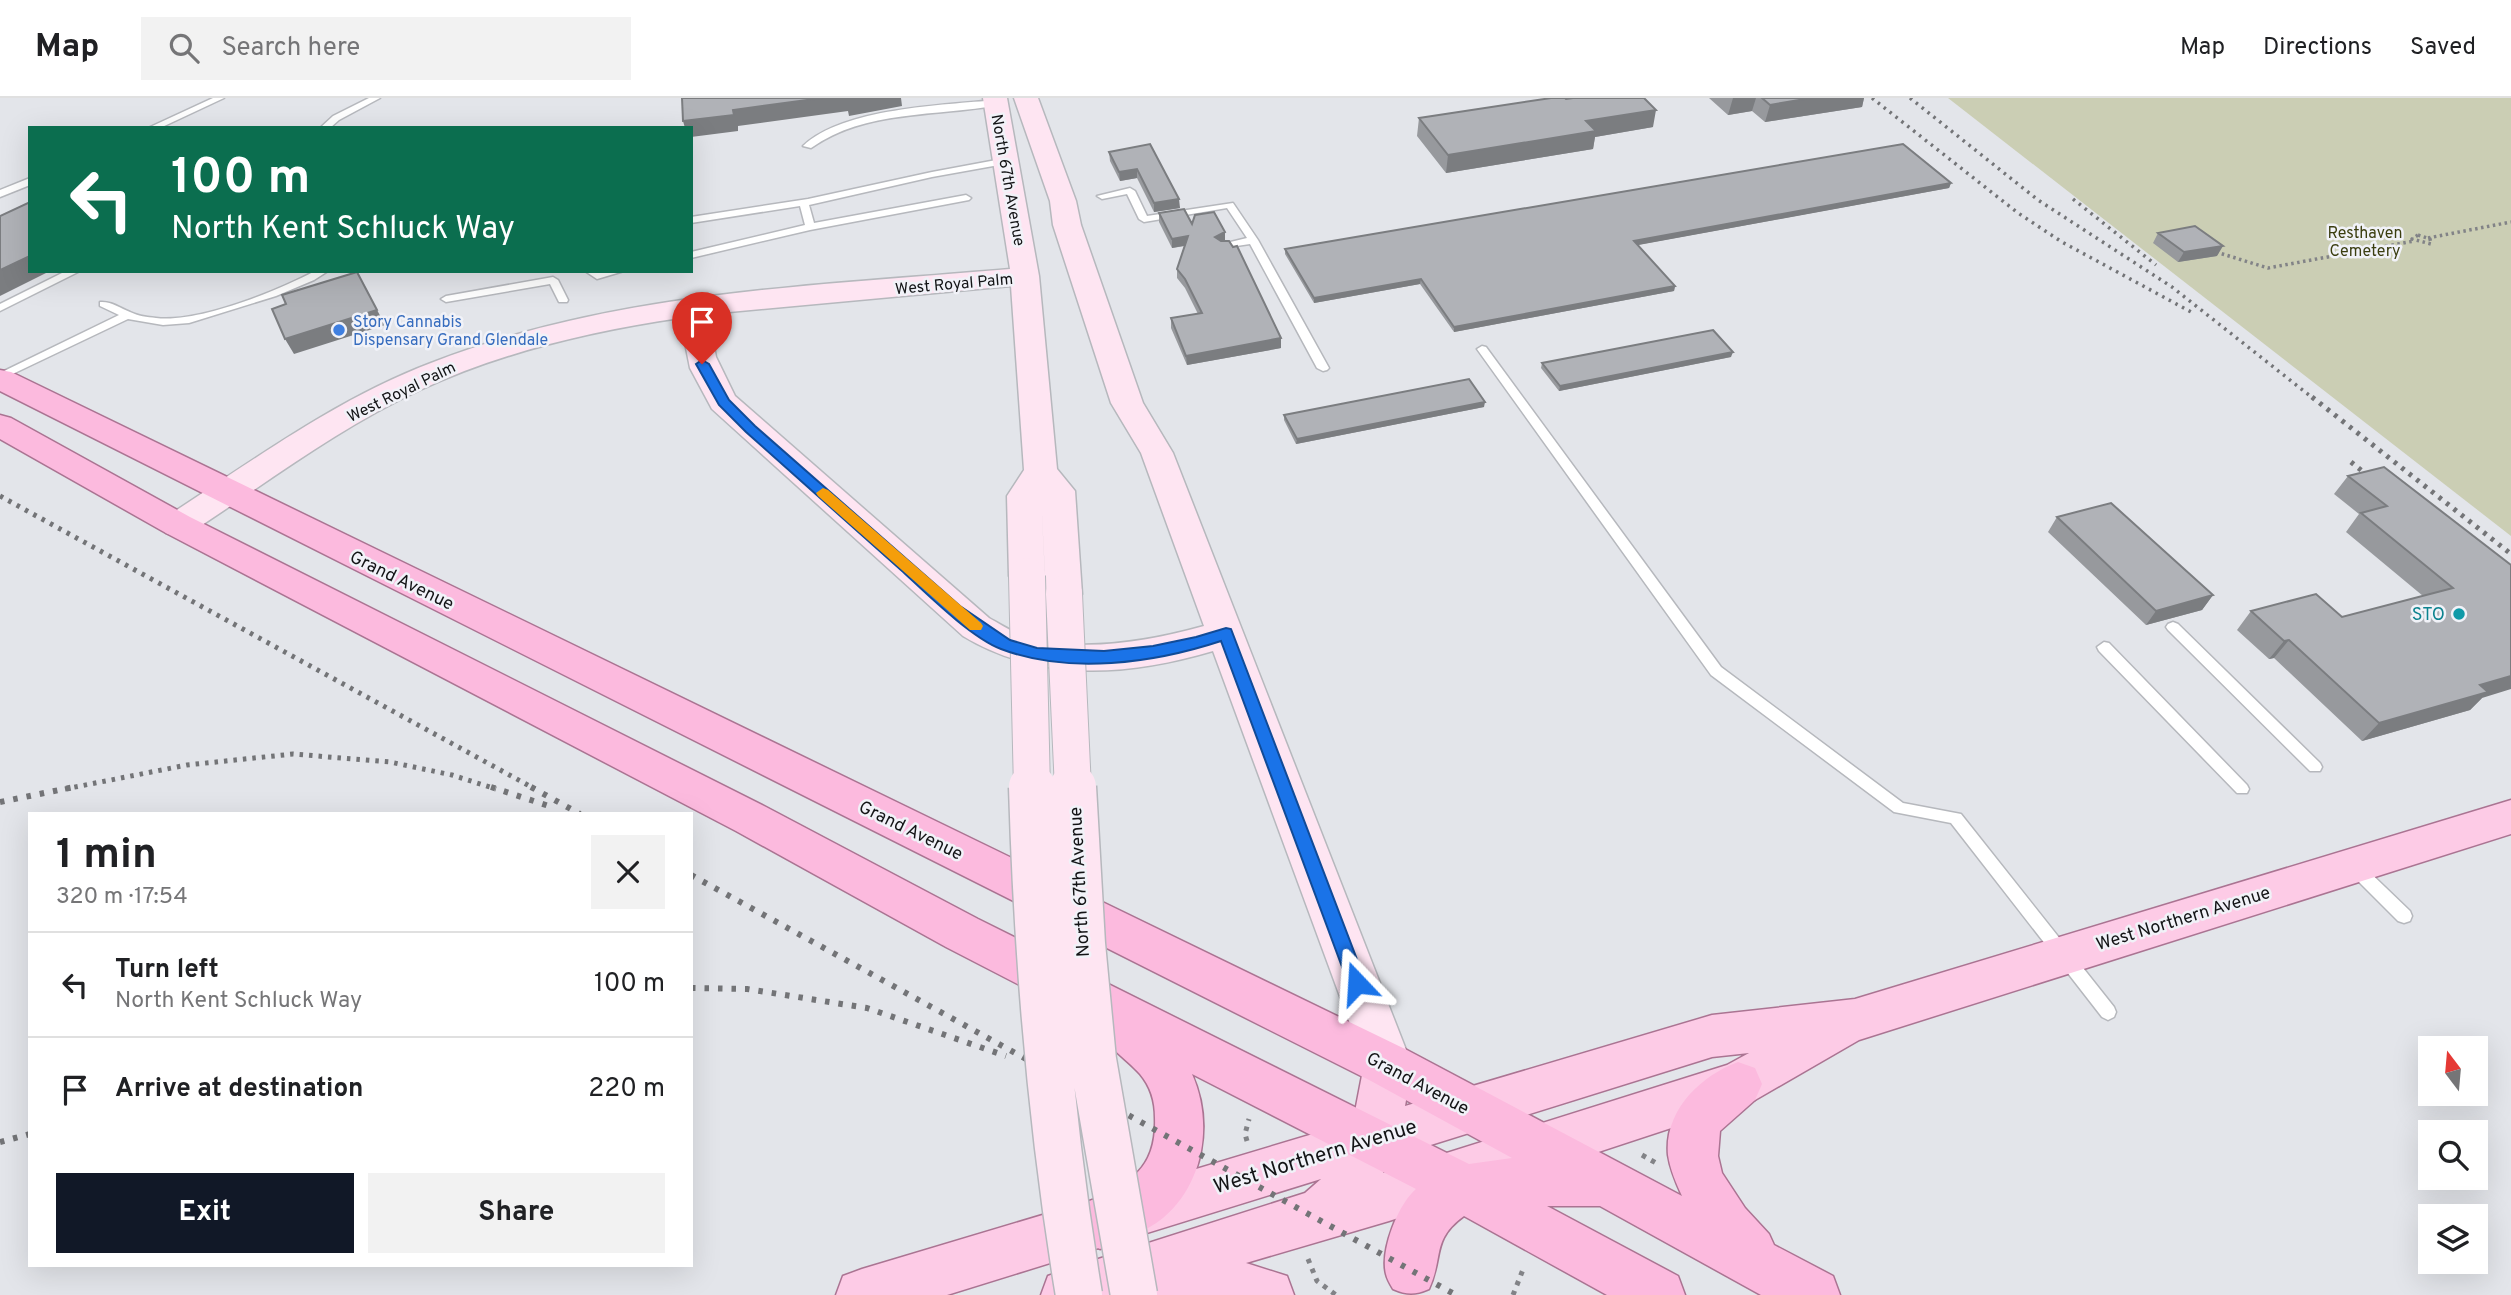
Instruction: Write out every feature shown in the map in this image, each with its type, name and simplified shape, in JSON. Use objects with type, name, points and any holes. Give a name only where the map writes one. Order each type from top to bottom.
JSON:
[{"type":"highway","name":"Grand Avenue","points":[[0,378],[227,493],[1388,1065],[1798,1287]]},
{"type":"highway","points":[[0,425],[178,525],[738,813],[962,933],[1370,1140],[1659,1295]]},
{"type":"highway","points":[[1051,978],[1125,1030],[1159,1062],[1170,1078],[1178,1099],[1179,1143],[1174,1163],[1163,1181],[1145,1201],[1100,1223]]},
{"type":"highway","points":[[1738,1084],[1704,1113],[1697,1124],[1693,1144],[1698,1172],[1713,1208],[1736,1240],[1798,1287]]},
{"type":"highway","points":[[1454,1184],[1603,1183]]},
{"type":"highway","points":[[1415,1283],[1418,1228],[1427,1214],[1452,1194],[1454,1184]]},
{"type":"main road","name":"North 67th Avenue","points":[[1026,98],[1063,201],[1067,225],[1127,403],[1133,457],[1180,579],[1226,633],[1388,1065]]},
{"type":"main road","name":"North 67th Avenue","points":[[996,100],[1025,276],[1041,471],[1058,491],[1083,957],[1096,1074],[1134,1295]]},
{"type":"main road","name":"West Royal Palm","points":[[178,525],[348,416],[441,369],[560,332],[693,307],[1025,276]]},
{"type":"main road","points":[[693,307],[698,351],[707,375],[723,402],[976,627],[1004,644],[1037,654],[1069,657],[1153,652],[1198,643],[1226,633]]},
{"type":"main road","points":[[1041,471],[1024,495],[1037,949],[1054,1137],[1079,1295]]},
{"type":"main road","name":"West Northern Avenue","points":[[862,1295],[1712,1036],[1855,1020],[2511,817]]},
{"type":"main road","name":"West Northern Avenue","points":[[1067,1295],[1310,1234],[1389,1196],[1454,1184],[1538,1148],[1738,1084],[1855,1020]]},
{"type":"main road","points":[[1310,1234],[1360,1172],[1385,1092],[1388,1065]]},
{"type":"main road","points":[[1370,1140],[1415,1283]]},
{"type":"main road","points":[[1109,1295],[1170,1286],[1216,1284],[1268,1295]]},
{"type":"lane","points":[[157,126],[220,98]]},
{"type":"lane","points":[[326,126],[336,118],[376,98]]},
{"type":"lane","points":[[808,146],[819,135],[844,126],[996,100]]},
{"type":"lane","points":[[693,220],[804,203],[868,190],[897,180],[1007,161]]},
{"type":"lane","points":[[0,194],[28,182]]},
{"type":"lane","points":[[1102,195],[1130,191],[1144,219],[1230,205],[1253,240],[1323,368]]},
{"type":"lane","points":[[693,255],[810,227],[966,198]]},
{"type":"lane","points":[[804,203],[810,227]]},
{"type":"lane","points":[[1223,245],[1253,240]]},
{"type":"lane","points":[[0,308],[71,273]]},
{"type":"lane","points":[[104,304],[147,321],[177,322],[232,307],[320,273]]},
{"type":"lane","points":[[593,273],[597,276],[610,273]]},
{"type":"lane","points":[[446,299],[553,280],[564,300]]},
{"type":"lane","points":[[0,378],[127,315]]},
{"type":"lane","points":[[1482,349],[1716,671],[1899,808],[1956,818],[2108,1012]]},
{"type":"lane","points":[[2173,627],[2315,767]]},
{"type":"lane","points":[[2104,648],[2242,789]]},
{"type":"lane","points":[[2353,865],[2404,916]]},
{"type":"path","points":[[2414,241],[2411,238],[2415,235],[2428,238],[2511,222]]},
{"type":"path","points":[[2206,245],[2217,253],[2268,268],[2414,241],[2429,245],[2432,241],[2428,238]]},
{"type":"path","points":[[1248,1145],[1245,1134],[1249,1119]]},
{"type":"path","points":[[1310,1234],[1317,1281],[1336,1295]]},
{"type":"path","points":[[1513,1295],[1524,1267]]},
{"type":"green space","name":"Resthaven Cemetery","points":[[1948,98],[2511,98],[2511,536]]},
{"type":"building","points":[[682,98],[822,98],[733,110],[734,115],[683,121]]},
{"type":"building","points":[[1551,98],[1644,98],[1656,110],[1586,121],[1596,131],[1448,155],[1419,118]]},
{"type":"building","points":[[1762,98],[1811,98],[1770,105]]},
{"type":"building","points":[[1150,144],[1179,199],[1154,203],[1137,169],[1119,172],[1109,152]]},
{"type":"building","points":[[1903,144],[1951,183],[1634,241],[1675,286],[1454,327],[1421,279],[1314,298],[1285,249]]},
{"type":"building","points":[[28,203],[28,257],[0,270],[0,216]]},
{"type":"building","points":[[1184,209],[1192,224],[1195,215],[1214,212],[1225,232],[1215,237],[1221,241],[1229,241],[1233,247],[1237,246],[1281,338],[1186,356],[1171,318],[1202,313],[1177,269],[1188,236],[1172,239],[1159,213]]},
{"type":"building","points":[[2195,226],[2223,246],[2184,252],[2158,233]]},
{"type":"building","points":[[358,273],[377,310],[285,339],[272,309],[286,304],[282,295]]},
{"type":"building","points":[[1713,330],[1733,352],[1560,386],[1542,363]]},
{"type":"building","points":[[1469,379],[1485,402],[1297,439],[1284,415]]},
{"type":"building","name":"STO","points":[[2384,467],[2511,565],[2511,676],[2480,685],[2488,692],[2379,723],[2289,640],[2284,641],[2251,611],[2316,594],[2342,617],[2453,588],[2361,513],[2387,506],[2348,476]]},
{"type":"building","points":[[2111,503],[2213,595],[2156,611],[2057,517]]},
{"type":"railway","points":[[1872,98],[2018,213],[2062,242],[2193,313]]},
{"type":"railway","points":[[1910,98],[2038,200],[2172,287],[2314,399]]},
{"type":"railway","points":[[2073,199],[2156,265]]},
{"type":"railway","points":[[2312,397],[2511,554]]},
{"type":"railway","points":[[2351,462],[2377,483]]},
{"type":"railway","points":[[0,496],[535,789]]},
{"type":"railway","points":[[65,789],[187,765],[293,754],[390,762],[452,775],[496,789]]},
{"type":"railway","points":[[0,802],[74,787]]},
{"type":"railway","points":[[491,787],[552,807]]},
{"type":"railway","points":[[531,787],[576,812]]},
{"type":"railway","points":[[693,876],[1456,1295]]},
{"type":"railway","points":[[693,988],[747,989],[867,1008],[1006,1056]]},
{"type":"railway","points":[[0,1142],[28,1135]]},
{"type":"slow traffic","points":[[823,493],[975,626]]},
{"type":"place","name":"Story Cannabis Dispensary Grand Glendale","points":[[339,330]]},
{"type":"place","name":"STO","points":[[2459,614]]},
{"type":"route","points":[[702,364],[723,402],[751,429],[955,610],[1004,644],[1037,654],[1104,657],[1153,652],[1198,643],[1226,633],[1357,983]]}]
